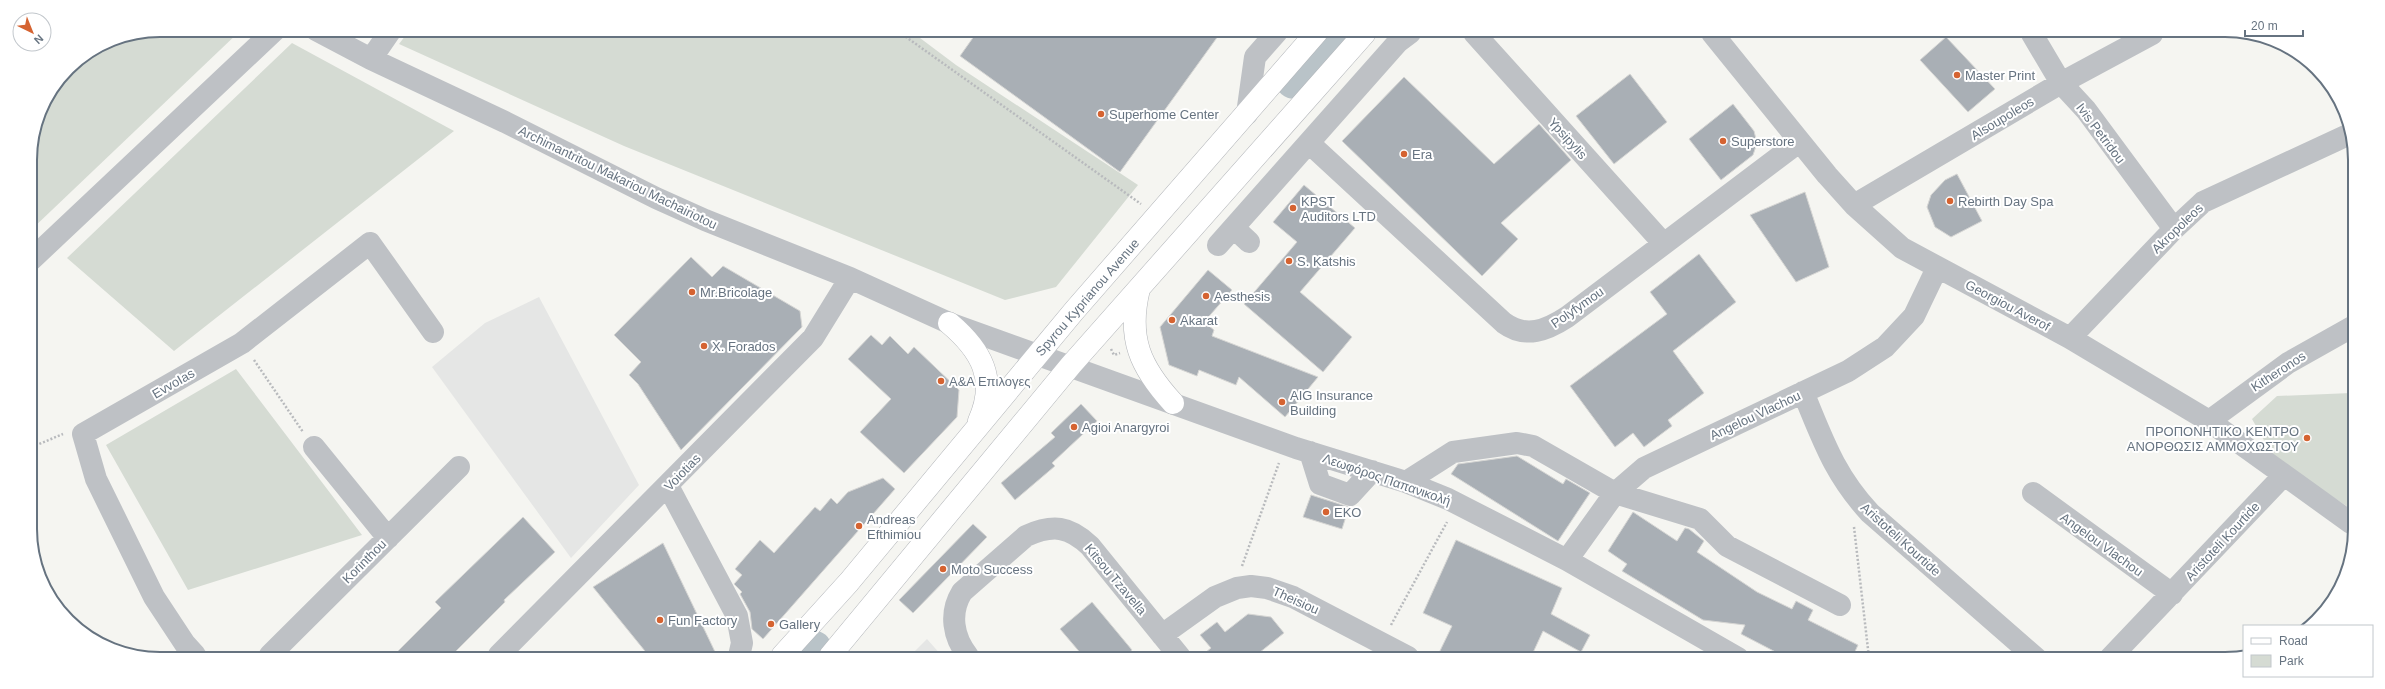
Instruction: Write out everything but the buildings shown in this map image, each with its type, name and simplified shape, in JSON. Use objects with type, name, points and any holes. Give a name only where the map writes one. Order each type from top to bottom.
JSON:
[{"type":"main road","name":"Spyrou Kyprianou Avenue","points":[[786,652],[849,582],[1038,354],[1314,37]]},
{"type":"main road","points":[[833,652],[1071,365],[1361,37]]},
{"type":"main road","points":[[1139,288],[1133,320],[1136,342],[1151,376],[1173,403]]},
{"type":"main road","points":[[949,323],[972,344],[984,368],[986,395],[983,412],[976,427]]},
{"type":"street","points":[[37,254],[268,37]]},
{"type":"street","name":"Archimantritou Makariou Machairiotou","points":[[329,37],[371,60],[505,122],[656,198],[705,220],[850,278],[949,323],[1038,354]]},
{"type":"street","points":[[371,60],[386,37]]},
{"type":"street","points":[[1247,114],[1255,57],[1273,37]]},
{"type":"street","points":[[1218,245],[1398,42],[1405,37]]},
{"type":"street","name":"Ypsipylis","points":[[1478,37],[1663,243]]},
{"type":"street","name":"Georgiou Averof","points":[[1715,37],[1799,142],[1854,205],[1902,248],[2070,338],[2209,422],[2348,521]]},
{"type":"street","name":"Ivis Petridou","points":[[2034,37],[2062,83],[2086,110],[2174,229]]},
{"type":"street","name":"Alsoupoleos","points":[[1854,205],[2062,83],[2146,37]]},
{"type":"street","name":"Akropoleos","points":[[2070,338],[2174,229],[2203,202],[2346,136]]},
{"type":"street","name":"Polyfymou","points":[[1309,143],[1504,323],[1520,332],[1541,331],[1567,317],[1663,243],[1799,142]]},
{"type":"street","points":[[1234,228],[1250,242]]},
{"type":"street","name":"EvvoIas","points":[[83,434],[242,343],[370,243],[433,332]]},
{"type":"street","name":"Angelou Vlachou","points":[[1567,560],[1615,493],[1635,474],[1654,462],[1863,362],[1895,339],[1914,316],[1937,268]]},
{"type":"street","name":"Voiotias","points":[[502,652],[813,338],[850,278]]},
{"type":"street","name":"Kitheronos","points":[[2209,422],[2288,363],[2348,330]]},
{"type":"street","name":"Λεωφόρος Παπανικολή","points":[[1038,354],[1286,444],[1406,482],[1457,503],[1567,560],[1728,652]]},
{"type":"street","name":"Aristoteli Kourtide","points":[[1803,392],[1832,460],[1850,491],[1870,513],[2029,652]]},
{"type":"street","points":[[83,434],[96,479],[154,597],[185,644],[192,652]]},
{"type":"street","points":[[1406,482],[1453,452],[1517,443],[1533,446],[1615,493],[1700,519],[1727,546],[1840,605]]},
{"type":"street","points":[[314,447],[388,538]]},
{"type":"street","points":[[1310,452],[1320,484],[1350,495],[1372,471]]},
{"type":"street","name":"Korinthou","points":[[273,652],[459,467]]},
{"type":"street","name":"Aristoteli Kourtide","points":[[2116,652],[2284,475]]},
{"type":"street","points":[[668,486],[733,605],[742,635],[740,652]]},
{"type":"street","name":"Angelou Vlachou","points":[[2033,493],[2172,594]]},
{"type":"street","name":"Kitsou Tzavella","points":[[966,652],[957,636],[954,613],[957,600],[969,584],[1026,536],[1037,531],[1060,528],[1072,532],[1090,546],[1176,652]]},
{"type":"street","name":"Theisiou","points":[[1162,635],[1204,604],[1234,589],[1251,586],[1280,592],[1398,652]]},
{"type":"path","points":[[906,37],[1158,216]]},
{"type":"path","points":[[242,343],[314,447]]},
{"type":"path","points":[[37,445],[67,432],[83,434]]},
{"type":"path","points":[[1234,589],[1286,444]]},
{"type":"path","points":[[1381,643],[1457,503]]},
{"type":"path","points":[[1854,521],[1868,652]]},
{"type":"shaded area","points":[[539,297],[639,485],[571,558],[432,367],[485,323]]},
{"type":"shaded area","points":[[927,639],[938,652],[914,652]]},
{"type":"green space","points":[[160,37],[234,37],[37,224],[37,152],[41,128],[53,98],[73,73],[85,62],[113,46],[136,39]]},
{"type":"green space","points":[[404,37],[919,37],[956,65],[1138,185],[1056,287],[1005,300],[624,146],[399,44]]},
{"type":"green space","points":[[292,43],[454,131],[174,351],[67,258]]},
{"type":"green space","points":[[236,369],[362,535],[188,590],[106,445]]},
{"type":"green space","name":"ΠΡΟΠΟΝΗΤΙΚΟ ΚΕΝΤΡΟ ΑΝΟΡΘΩΣΙΣ ΑΜΜΟΧΩΣΤΟΥ","points":[[2348,393],[2348,507],[2274,458],[2252,419],[2277,396]]},
{"type":"waterway","points":[[1293,81],[1331,37]]},
{"type":"waterway","points":[[810,652],[814,648]]},
{"type":"place","name":"Master Print","points":[[1957,75]]},
{"type":"place","name":"Superhome Center","points":[[1101,114]]},
{"type":"place","name":"Superstore","points":[[1723,141]]},
{"type":"place","name":"Era","points":[[1404,154]]},
{"type":"place","name":"Rebirth Day Spa","points":[[1950,201]]},
{"type":"place","name":"KPST Auditors LTD","points":[[1293,208]]},
{"type":"place","name":"S. Katshis","points":[[1289,261]]},
{"type":"place","name":"Mr.Bricolage","points":[[692,292]]},
{"type":"place","name":"Aesthesis","points":[[1206,296]]},
{"type":"place","name":"Akarat","points":[[1172,320]]},
{"type":"place","name":"X. Forados","points":[[704,346]]},
{"type":"place","name":"Α&Α Επιλογες","points":[[941,381]]},
{"type":"place","name":"AIG Insurance Building","points":[[1282,402]]},
{"type":"place","name":"Agioi Anargyroi","points":[[1074,427]]},
{"type":"place","name":"ΠΡΟΠΟΝΗΤΙΚΟ ΚΕΝΤΡΟ ΑΝΟΡΘΩΣΙΣ ΑΜΜΟΧΩΣΤΟΥ","points":[[2307,438]]},
{"type":"place","name":"EKO","points":[[1326,512]]},
{"type":"place","name":"Andreas Efthimiou","points":[[859,526]]},
{"type":"place","name":"Moto Success","points":[[943,569]]},
{"type":"place","name":"Fun Factory","points":[[660,620]]},
{"type":"place","name":"Gallery","points":[[771,624]]}]
